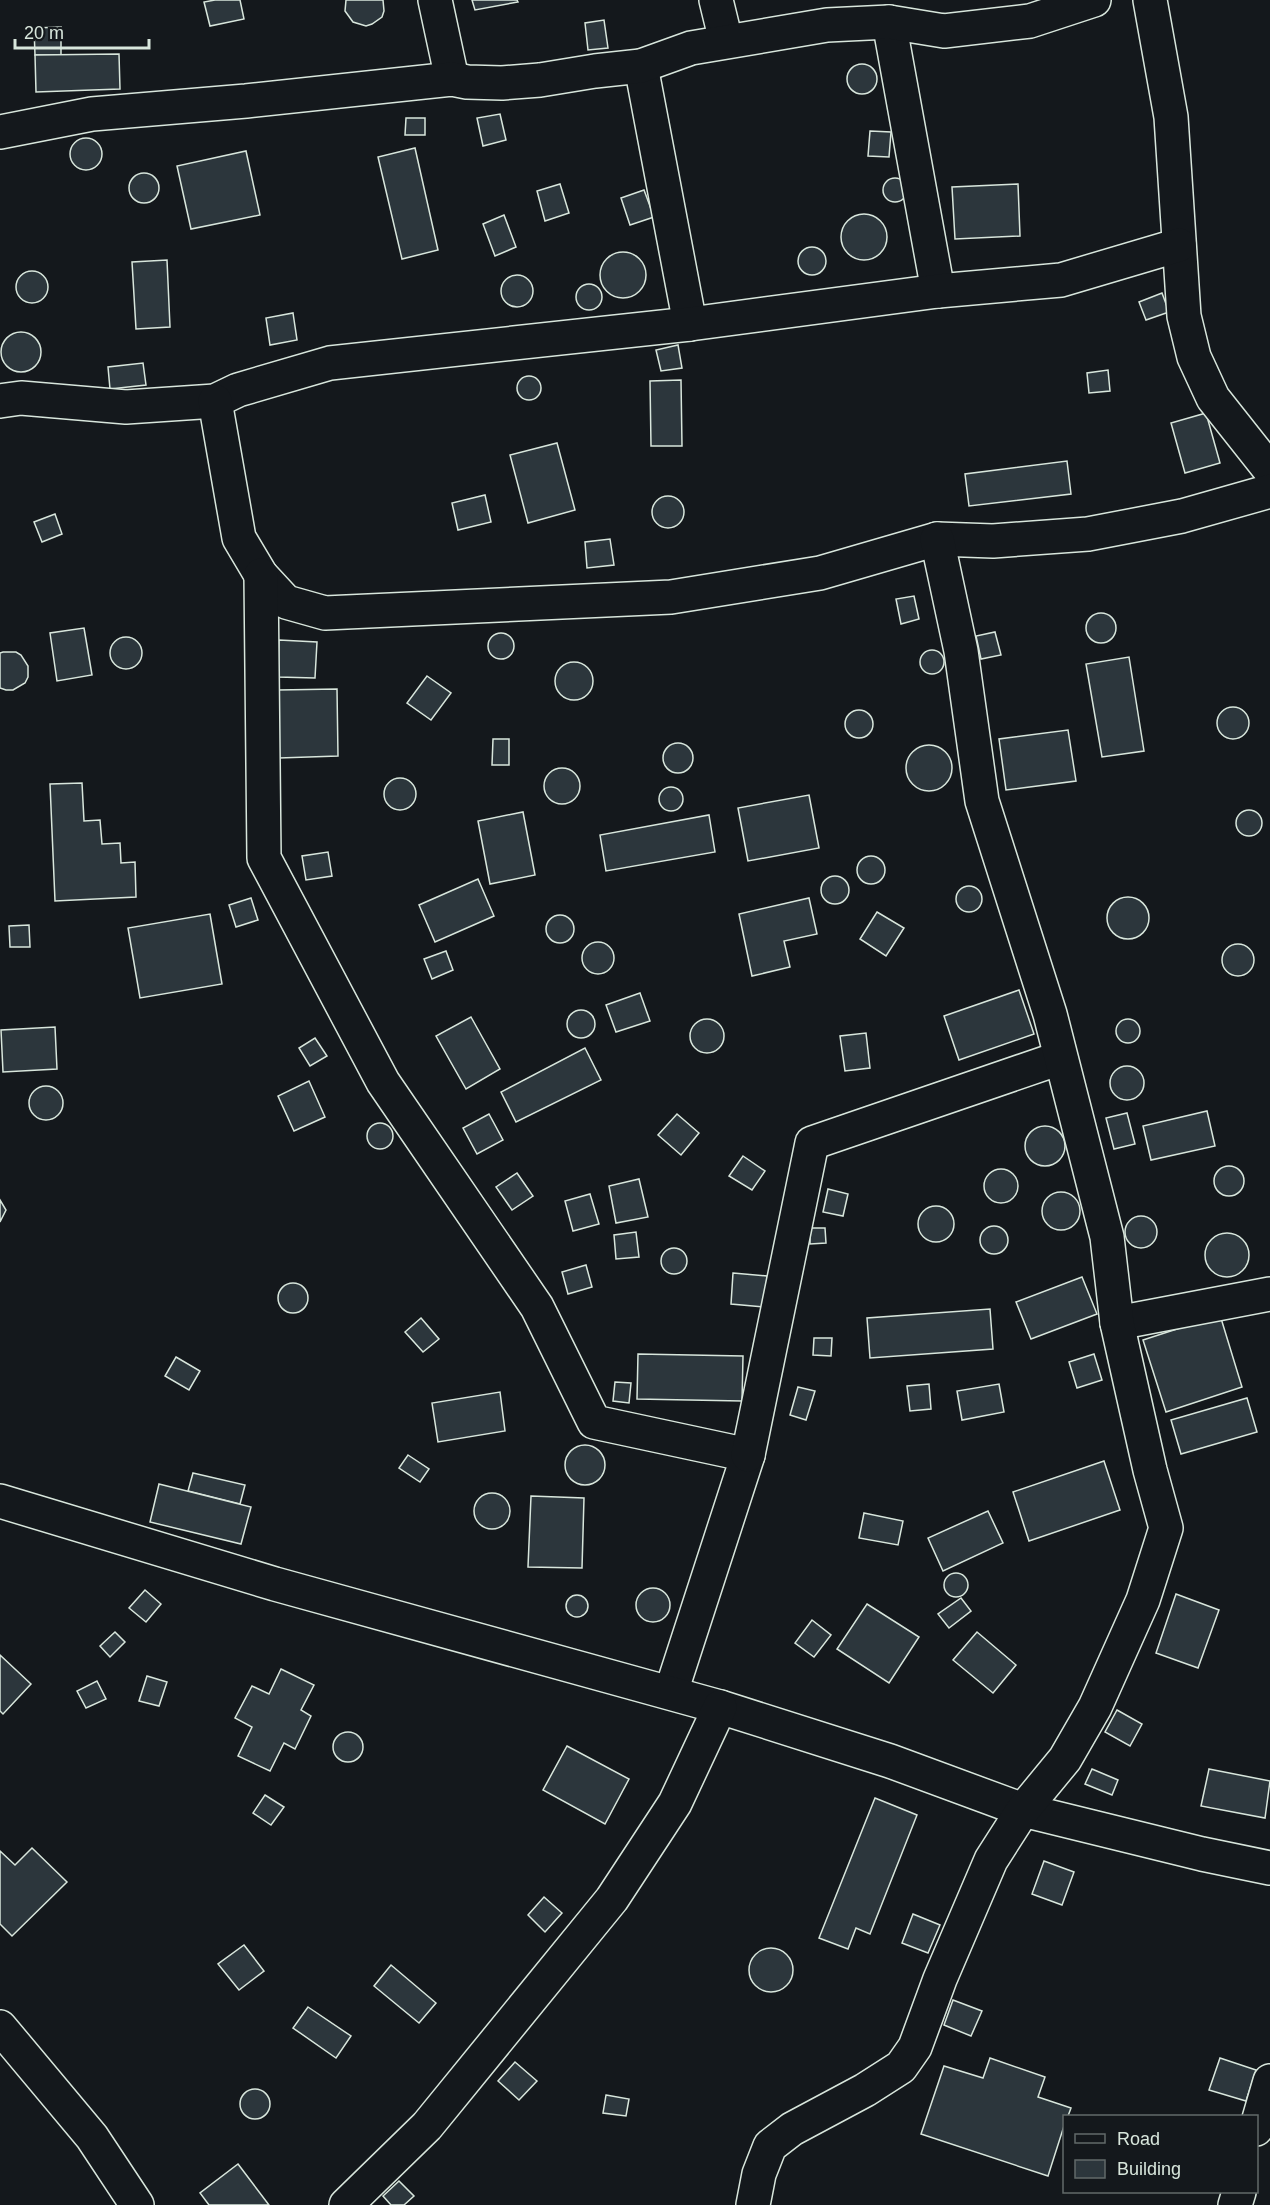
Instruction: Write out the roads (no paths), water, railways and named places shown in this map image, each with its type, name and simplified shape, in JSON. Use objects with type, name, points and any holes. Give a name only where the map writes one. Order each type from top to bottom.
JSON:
[{"type":"street","points":[[435,0],[452,79]]},
{"type":"street","points":[[716,0],[726,41]]},
{"type":"street","points":[[0,132],[92,114],[257,100],[452,79],[467,82],[511,82],[641,66],[691,48],[827,25],[889,22],[944,31],[1030,21],[1094,0]]},
{"type":"street","points":[[1150,0],[1171,117],[1184,316],[1194,357],[1213,398],[1270,470]]},
{"type":"street","points":[[889,22],[938,291]]},
{"type":"street","points":[[641,66],[690,324]]},
{"type":"street","points":[[0,401],[21,398],[126,407],[215,401],[238,390],[330,363],[690,324],[938,291],[1060,280],[1179,245]]},
{"type":"street","points":[[215,401],[239,538],[261,575],[286,603],[325,613],[671,597],[820,573],[937,539],[993,541],[1088,534],[1182,516],[1270,491]]},
{"type":"street","points":[[753,2205],[759,2174],[770,2146],[792,2129],[865,2090],[901,2067],[915,2046],[940,1979],[991,1860],[1023,1810],[1065,1759],[1095,1707],[1143,1600],[1166,1528],[1150,1470],[1118,1323],[1107,1237],[1050,1014],[982,801],[961,651],[937,539]]},
{"type":"street","points":[[261,575],[264,858],[383,1082],[537,1307],[594,1422],[748,1455]]},
{"type":"street","points":[[671,1692],[748,1455],[812,1143],[1060,1058]]},
{"type":"street","points":[[1118,1323],[1270,1294]]},
{"type":"street","points":[[0,1501],[275,1584],[671,1692],[890,1761],[1023,1810],[1202,1854],[1270,1868]]},
{"type":"street","points":[[346,2205],[428,2126],[612,1899],[675,1803],[720,1707]]},
{"type":"street","points":[[0,2027],[92,2137],[137,2205]]},
{"type":"street","points":[[1258,2124],[1270,2081]]}]
